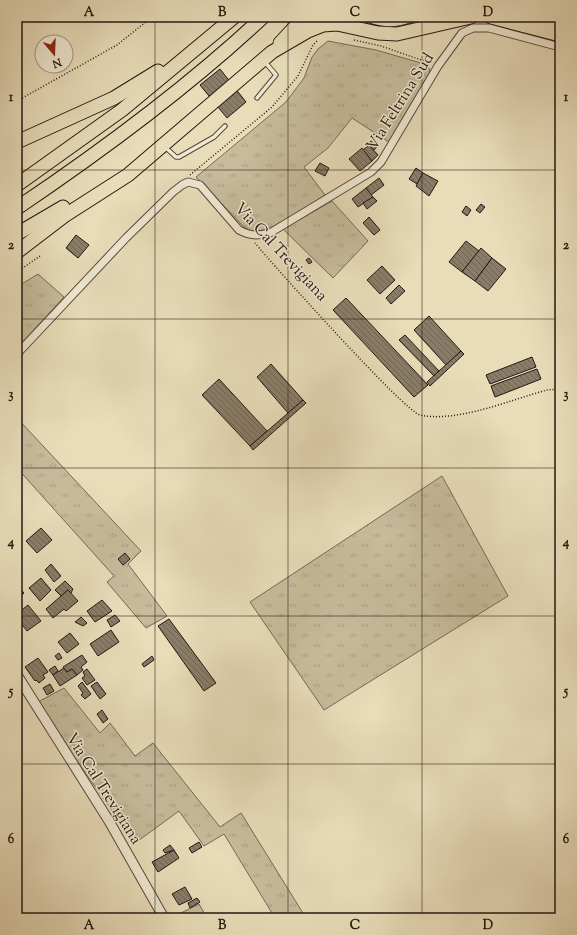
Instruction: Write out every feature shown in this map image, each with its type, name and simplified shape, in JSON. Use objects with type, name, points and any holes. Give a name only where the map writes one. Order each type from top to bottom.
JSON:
[{"type":"highway","points":[[17,142],[114,98],[146,80],[170,62],[222,17]]},
{"type":"highway","points":[[17,184],[122,110],[234,17]]},
{"type":"highway","points":[[17,208],[132,126],[214,60],[263,17]]},
{"type":"highway","points":[[17,252],[64,216],[112,186],[268,56],[294,28],[312,17]]},
{"type":"highway","points":[[268,56],[308,31],[330,24],[378,33],[397,34],[471,17]]},
{"type":"highway","points":[[491,17],[560,35]]},
{"type":"highway","points":[[17,234],[73,201],[112,186]]},
{"type":"main road","points":[[370,17],[382,21],[396,21],[409,17]]},
{"type":"main road","points":[[526,17],[560,26]]},
{"type":"street","name":"Via Feltrina Sud","points":[[248,234],[258,236],[270,233],[371,172],[381,162],[438,66],[462,33],[474,28],[489,28],[560,47]]},
{"type":"street","name":"Via Cal Trevigiana","points":[[188,182],[195,183],[204,188],[239,230],[248,234]]},
{"type":"street","points":[[17,354],[172,192],[188,182]]},
{"type":"street","name":"Via Cal Trevigiana","points":[[17,675],[113,828],[164,918]]},
{"type":"lane","points":[[257,98],[276,75],[268,56]]},
{"type":"lane","points":[[163,145],[176,157],[179,157],[214,137],[225,126]]},
{"type":"path","points":[[17,101],[117,45],[152,17]]},
{"type":"path","points":[[188,182],[189,177],[193,172],[272,107],[298,76],[313,44],[320,38]]},
{"type":"path","points":[[350,39],[381,46],[438,66]]},
{"type":"path","name":"Via Cal Trevigiana","points":[[248,234],[381,380],[411,411],[419,415],[452,417],[546,390],[560,389]]},
{"type":"path","points":[[17,272],[40,256]]},
{"type":"green space","points":[[328,41],[376,50],[428,65],[430,72],[389,142],[352,118],[328,148],[304,167],[325,195],[300,212],[270,228],[251,231],[244,227],[196,177],[286,102],[304,78],[312,57],[318,49]]},
{"type":"green space","points":[[332,201],[368,241],[333,278],[283,229]]},
{"type":"green space","points":[[38,274],[64,297],[17,348],[17,287]]},
{"type":"green space","points":[[17,418],[141,551],[128,564],[167,616],[146,628],[107,582],[114,576],[17,468]]},
{"type":"green space","points":[[442,476],[508,596],[324,710],[250,602]]},
{"type":"green space","points":[[64,688],[100,733],[110,723],[135,756],[153,743],[220,827],[241,813],[306,918],[275,918],[224,834],[204,846],[179,811],[135,843],[36,703]]},
{"type":"green space","points":[[199,904],[207,918],[173,918],[173,917]]},
{"type":"building","points":[[220,69],[246,102],[227,118],[200,85]]},
{"type":"building","points":[[371,141],[378,146],[374,150],[369,145]]},
{"type":"building","points":[[369,145],[378,155],[372,161],[363,150]]},
{"type":"building","points":[[362,148],[372,161],[360,171],[349,159]]},
{"type":"building","points":[[320,163],[329,168],[325,176],[315,171]]},
{"type":"building","points":[[416,168],[423,173],[417,184],[409,179]]},
{"type":"building","points":[[423,173],[438,181],[429,196],[416,186]]},
{"type":"building","points":[[379,178],[384,185],[371,195],[366,188]]},
{"type":"building","points":[[366,188],[373,197],[358,207],[352,199]]},
{"type":"building","points":[[373,197],[377,201],[367,209],[363,203]]},
{"type":"building","points":[[481,204],[485,207],[480,213],[476,210]]},
{"type":"building","points":[[466,206],[471,210],[467,216],[462,212]]},
{"type":"building","points":[[369,217],[380,230],[374,235],[363,223]]},
{"type":"building","points":[[76,235],[89,245],[78,258],[66,248]]},
{"type":"building","points":[[466,241],[479,251],[462,272],[449,262]]},
{"type":"building","points":[[481,248],[492,258],[475,281],[462,272]]},
{"type":"building","points":[[309,258],[312,262],[309,264],[306,260]]},
{"type":"building","points":[[492,258],[506,269],[488,291],[475,281]]},
{"type":"building","points":[[382,266],[395,280],[380,294],[367,280]]},
{"type":"building","points":[[399,285],[405,291],[391,304],[386,298]]},
{"type":"building","points":[[346,298],[428,385],[414,397],[333,310]]},
{"type":"building","points":[[429,316],[461,351],[446,365],[414,330]]},
{"type":"building","points":[[405,335],[439,371],[434,376],[399,340]]},
{"type":"building","points":[[461,351],[464,354],[430,386],[427,382]]},
{"type":"building","points":[[532,357],[536,367],[490,384],[486,375]]},
{"type":"building","points":[[271,364],[303,400],[288,413],[257,377]]},
{"type":"building","points":[[537,369],[541,379],[495,397],[491,386]]},
{"type":"building","points":[[219,379],[267,431],[250,446],[202,395]]},
{"type":"building","points":[[303,400],[306,403],[253,450],[250,446]]},
{"type":"building","points":[[17,519],[21,524],[17,527]]},
{"type":"building","points":[[41,528],[52,540],[37,553],[26,541]]},
{"type":"building","points":[[125,553],[130,559],[123,565],[118,559]]},
{"type":"building","points":[[51,564],[61,576],[54,582],[45,570]]},
{"type":"building","points":[[41,578],[51,590],[40,601],[29,588]]},
{"type":"building","points":[[65,581],[73,589],[71,593],[68,590],[61,596],[55,590]]},
{"type":"building","points":[[17,585],[24,593],[17,599]]},
{"type":"building","points":[[68,590],[78,601],[66,611],[64,609],[53,618],[46,609]]},
{"type":"building","points":[[102,600],[112,611],[95,622],[87,611]]},
{"type":"building","points":[[28,605],[41,621],[27,631],[17,618],[17,614]]},
{"type":"building","points":[[115,615],[120,621],[111,627],[107,620]]},
{"type":"building","points":[[81,617],[87,623],[83,626],[75,622]]},
{"type":"building","points":[[169,619],[216,683],[204,691],[158,626]]},
{"type":"building","points":[[111,630],[119,642],[98,656],[90,644]]},
{"type":"building","points":[[70,633],[79,644],[67,653],[58,642]]},
{"type":"building","points":[[59,653],[62,658],[58,660],[55,656]]},
{"type":"building","points":[[82,655],[87,662],[81,667],[83,670],[77,675],[72,669],[67,672],[63,667]]},
{"type":"building","points":[[152,656],[154,660],[144,667],[142,664]]},
{"type":"building","points":[[38,658],[48,672],[43,675],[45,678],[39,683],[36,680],[35,681],[25,667]]},
{"type":"building","points":[[55,666],[58,671],[53,675],[49,670]]},
{"type":"building","points":[[64,668],[67,672],[72,669],[77,675],[60,686],[53,675]]},
{"type":"building","points":[[87,669],[95,680],[87,685],[82,678],[85,676],[83,672]]},
{"type":"building","points":[[82,682],[91,694],[85,699],[81,695],[83,693],[78,686]]},
{"type":"building","points":[[97,682],[106,694],[100,699],[91,686]]},
{"type":"building","points":[[50,684],[54,691],[47,695],[43,688]]},
{"type":"building","points":[[102,710],[108,719],[103,723],[97,714]]},
{"type":"building","points":[[199,842],[202,847],[192,853],[189,848]]},
{"type":"building","points":[[170,845],[174,850],[165,853],[163,850]]},
{"type":"building","points":[[174,850],[179,858],[158,872],[152,862]]},
{"type":"building","points":[[185,887],[192,899],[179,905],[172,894]]},
{"type":"building","points":[[197,898],[200,902],[190,908],[188,903]]}]
